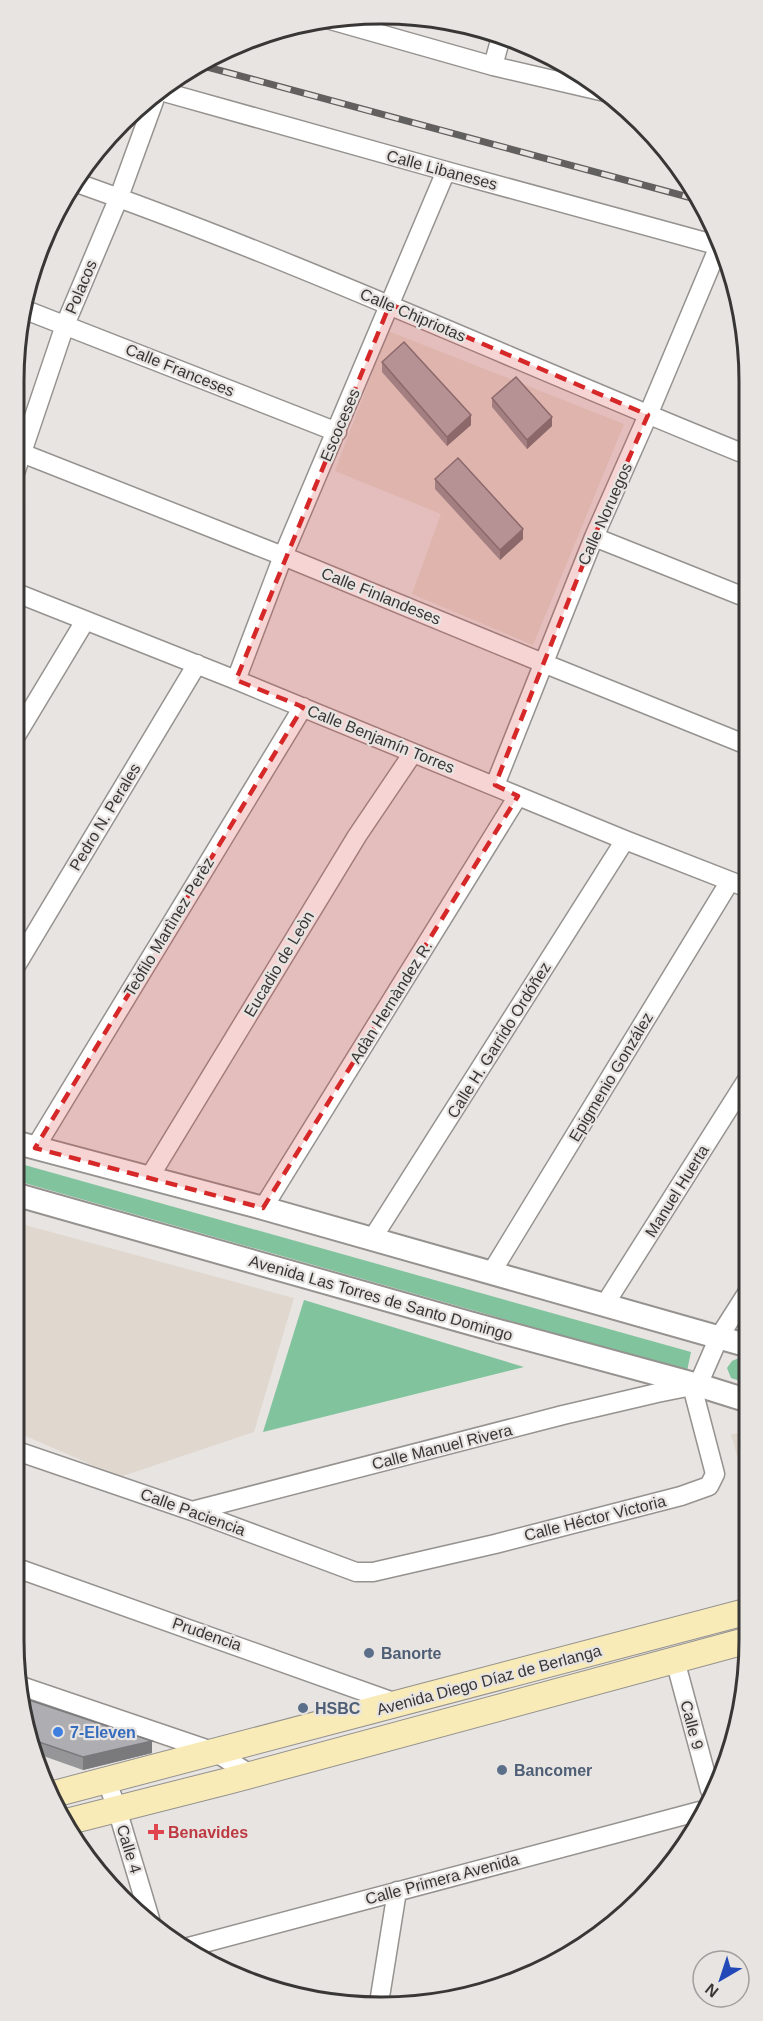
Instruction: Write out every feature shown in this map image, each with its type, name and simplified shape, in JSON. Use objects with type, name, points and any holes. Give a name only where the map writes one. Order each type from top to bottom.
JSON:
[{"type":"main road","name":"Avenida Diego Díaz de Berlanga","points":[[59,1793],[739,1614]]},
{"type":"main road","name":"Avenida Diego Díaz de Berlanga","points":[[73,1820],[739,1643]]},
{"type":"street","points":[[367,25],[493,66],[584,87]]},
{"type":"street","points":[[493,66],[499,44]]},
{"type":"street","name":"Calle Libaneses","points":[[170,93],[711,244]]},
{"type":"street","name":"Polacos","points":[[24,433],[65,325],[119,197],[151,109]]},
{"type":"street","name":"Escoceses","points":[[236,680],[284,556],[446,171]]},
{"type":"street","name":"Calle Chipriotas","points":[[83,185],[119,197],[390,304],[739,452]]},
{"type":"street","name":"Calle Noruegos","points":[[495,785],[594,537],[716,256]]},
{"type":"street","name":"Calle Franceses","points":[[31,312],[337,432]]},
{"type":"street","name":"Calle Finlandeses","points":[[24,455],[284,556],[739,742]]},
{"type":"street","points":[[594,537],[739,595]]},
{"type":"street","name":"Calle Benjamín Torres","points":[[24,596],[739,884]]},
{"type":"street","points":[[24,722],[85,621]]},
{"type":"street","name":"Pedro N. Perales","points":[[24,952],[197,664]]},
{"type":"street","name":"Teòfilo Martìnez Perèz","points":[[35,1148],[303,707]]},
{"type":"street","name":"Eucadio de Leòn","points":[[149,1178],[357,836],[413,753]]},
{"type":"street","name":"Adàn Hernàndez R.","points":[[263,1208],[518,796]]},
{"type":"street","name":"Calle H. Garrido Ordóñez","points":[[372,1239],[625,840]]},
{"type":"street","name":"Epigmenio González","points":[[491,1273],[730,881]]},
{"type":"street","name":"Manuel Huerta","points":[[605,1304],[739,1092]]},
{"type":"street","points":[[24,1145],[263,1208],[739,1343]]},
{"type":"street","name":"Avenida Las Torres de Santo Domingo","points":[[24,1197],[739,1398]]},
{"type":"street","points":[[695,1385],[719,1337],[739,1306]]},
{"type":"street","name":"Calle Manuel Rivera","points":[[192,1511],[657,1392],[695,1385]]},
{"type":"street","name":"Calle Héctor Victoria","points":[[373,1572],[495,1544],[688,1494],[709,1486],[715,1474],[695,1385]]},
{"type":"street","name":"Calle Paciencia","points":[[24,1453],[192,1511],[356,1572],[373,1572]]},
{"type":"street","name":"Prudencia","points":[[24,1570],[399,1704]]},
{"type":"street","name":"Calle 9","points":[[675,1660],[708,1784]]},
{"type":"street","points":[[27,1688],[215,1752],[250,1774]]},
{"type":"street","name":"Calle 4","points":[[106,1779],[147,1909]]},
{"type":"street","name":"Calle Primera Avenida","points":[[196,1945],[694,1813]]},
{"type":"street","points":[[380,1997],[397,1891]]},
{"type":"highlighted area","points":[[390,304],[648,415],[594,537],[495,785],[518,796],[263,1208],[35,1148],[303,707],[236,680]]},
{"type":"shaded area","points":[[388,331],[624,424],[533,645],[412,594],[441,514],[335,471]]},
{"type":"shaded area","points":[[24,1225],[294,1298],[254,1432],[120,1477],[24,1435]]},
{"type":"shaded area","points":[[739,1433],[739,1463],[731,1434]]},
{"type":"green space","points":[[24,1165],[691,1352],[687,1371],[24,1183]]},
{"type":"green space","points":[[304,1300],[524,1367],[263,1432]]},
{"type":"green space","points":[[739,1358],[739,1381],[731,1378],[727,1368],[732,1361]]},
{"type":"building","points":[[404,342],[471,415],[447,437],[382,362]]},
{"type":"building","points":[[516,377],[552,417],[527,440],[492,398]]},
{"type":"building","points":[[458,458],[523,529],[500,550],[435,479]]},
{"type":"building","points":[[29,1700],[152,1741],[83,1757],[39,1742]]},
{"type":"railway","points":[[210,68],[687,197]]},
{"type":"place","name":"Banorte","points":[[369,1653]]},
{"type":"place","name":"HSBC","points":[[303,1708]]},
{"type":"place","name":"7-Eleven","points":[[58,1732]]},
{"type":"place","name":"Bancomer","points":[[502,1770]]},
{"type":"place","name":"Benavides","points":[[156,1832]]}]
